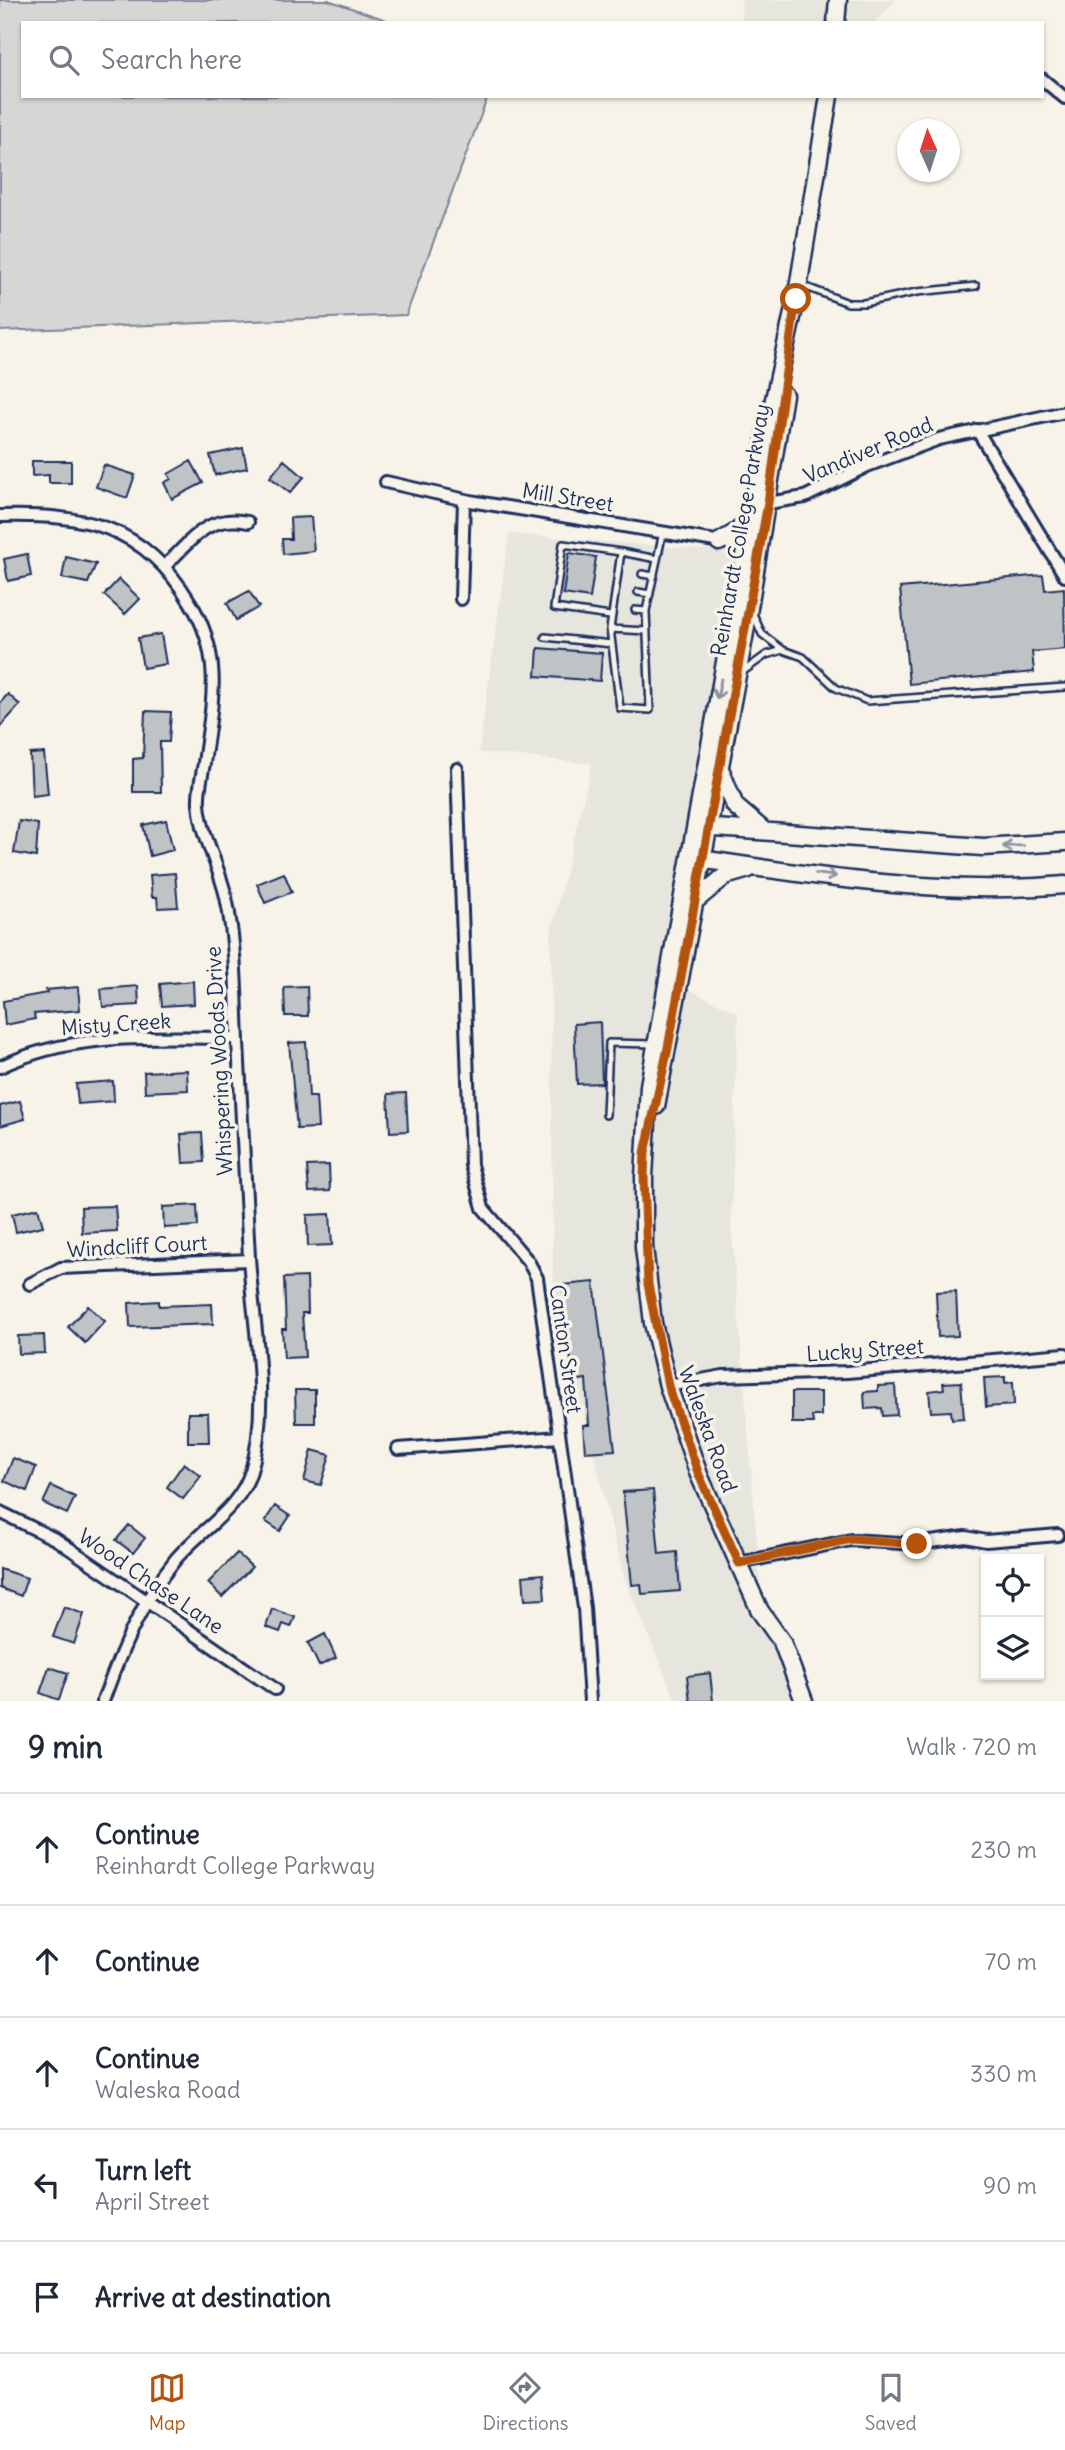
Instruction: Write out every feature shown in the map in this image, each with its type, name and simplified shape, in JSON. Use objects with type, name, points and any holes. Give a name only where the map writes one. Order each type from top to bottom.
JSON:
[{"type":"main road","points":[[837,20],[838,0]]},
{"type":"main road","name":"Reinhardt College Parkway","points":[[743,600],[768,503],[797,292],[829,98]]},
{"type":"main road","name":"Reinhardt College Parkway","points":[[701,827],[720,766],[737,677],[746,546],[782,354],[797,292]]},
{"type":"main road","points":[[719,542],[738,531],[752,515]]},
{"type":"main road","points":[[743,600],[696,858],[962,889],[1065,885]]},
{"type":"main road","points":[[720,766],[735,806],[762,830]]},
{"type":"main road","points":[[701,827],[983,847],[1065,842]]},
{"type":"main road","name":"Waleska Road","points":[[645,1153],[695,901],[696,858]]},
{"type":"main road","name":"Waleska Road","points":[[696,858],[649,1086],[645,1153],[645,1259],[653,1323],[668,1386],[699,1475],[760,1611],[782,1642],[804,1701]]},
{"type":"main road","points":[[695,901],[725,876],[758,866]]},
{"type":"street","points":[[827,0],[837,20]]},
{"type":"street","points":[[1044,81],[1065,99]]},
{"type":"street","name":"Vandiver Road","points":[[768,503],[805,497],[902,452],[977,430],[1065,412]]},
{"type":"street","points":[[977,430],[1065,576]]},
{"type":"street","name":"Mill Street","points":[[386,482],[464,500],[746,546]]},
{"type":"street","points":[[461,600],[464,500]]},
{"type":"street","name":"Whispering Woods Drive","points":[[0,516],[54,515],[96,523],[135,542],[164,567],[191,602],[209,642],[215,682],[198,801],[204,832],[226,896],[235,963],[249,1260],[261,1426],[250,1475],[226,1511],[177,1558],[147,1600],[121,1650],[103,1701]]},
{"type":"street","points":[[164,567],[207,526],[228,518],[248,522]]},
{"type":"street","name":"Canton Street","points":[[457,769],[471,1165],[483,1208],[528,1261],[537,1278],[584,1608],[590,1701]]},
{"type":"street","name":"Misty Creek","points":[[0,1067],[24,1055],[74,1042],[238,1038]]},
{"type":"street","name":"Windcliff Court","points":[[30,1284],[61,1268],[249,1260]]},
{"type":"street","name":"Lucky Street","points":[[668,1386],[723,1376],[847,1371],[1065,1354]]},
{"type":"street","points":[[398,1449],[559,1437]]},
{"type":"street","name":"Wood Chase Lane","points":[[0,1513],[57,1540],[275,1689]]},
{"type":"street","points":[[739,1563],[851,1539],[917,1544],[966,1537],[986,1541],[1058,1535]]},
{"type":"lane","points":[[797,292],[848,303],[864,303],[917,292],[976,286]]},
{"type":"lane","points":[[621,552],[610,616],[620,708],[650,710],[646,611],[663,532]]},
{"type":"lane","points":[[610,616],[554,608],[563,544],[657,559]]},
{"type":"lane","points":[[618,569],[625,571]]},
{"type":"lane","points":[[642,574],[654,576]]},
{"type":"lane","points":[[615,589],[622,590]]},
{"type":"lane","points":[[638,592],[650,594]]},
{"type":"lane","points":[[743,600],[762,634],[783,650],[803,657],[836,688],[867,701],[1065,687]]},
{"type":"lane","points":[[612,606],[620,608]]},
{"type":"lane","points":[[635,610],[646,611]]},
{"type":"lane","points":[[610,629],[647,631]]},
{"type":"lane","points":[[545,637],[612,644]]},
{"type":"lane","points":[[737,677],[758,659],[783,650]]},
{"type":"lane","points":[[606,1115],[609,1043],[656,1044]]},
{"type":"shaded area","points":[[0,0],[328,0],[389,21],[21,21],[21,98],[487,98],[406,315],[0,331]]},
{"type":"shaded area","points":[[741,0],[896,0],[876,21],[742,21]]},
{"type":"shaded area","points":[[509,534],[733,552],[671,981],[738,1013],[731,1223],[762,1605],[817,1701],[676,1701],[624,1577],[553,1288],[551,933],[592,764],[479,752]]},
{"type":"building","points":[[243,448],[247,468],[215,475],[210,455]]},
{"type":"building","points":[[284,460],[304,477],[290,493],[270,477]]},
{"type":"building","points":[[32,461],[71,461],[71,483],[49,483],[49,475],[32,476]]},
{"type":"building","points":[[191,461],[203,483],[172,499],[164,483],[171,479],[168,474]]},
{"type":"building","points":[[104,465],[135,475],[127,498],[96,487]]},
{"type":"building","points":[[311,517],[314,551],[283,554],[282,539],[291,539],[290,518]]},
{"type":"building","points":[[569,553],[596,557],[590,598],[563,594]]},
{"type":"building","points":[[27,554],[31,576],[8,581],[4,559]]},
{"type":"building","points":[[66,557],[96,564],[88,583],[62,578]]},
{"type":"building","points":[[1043,575],[1045,590],[1064,588],[1065,649],[1032,652],[1034,672],[909,684],[900,588]]},
{"type":"building","points":[[119,579],[140,599],[125,614],[104,595]]},
{"type":"building","points":[[249,591],[259,607],[236,620],[227,603]]},
{"type":"building","points":[[161,634],[166,664],[143,668],[138,638]]},
{"type":"building","points":[[538,648],[602,653],[600,681],[536,676]]},
{"type":"building","points":[[8,694],[20,705],[0,727],[0,703]]},
{"type":"building","points":[[145,711],[171,712],[169,742],[160,742],[161,792],[133,792],[133,759],[143,758]]},
{"type":"building","points":[[44,753],[48,794],[32,796],[30,754]]},
{"type":"building","points":[[166,820],[173,850],[150,856],[143,825]]},
{"type":"building","points":[[19,821],[38,824],[36,857],[14,853]]},
{"type":"building","points":[[175,873],[178,907],[158,908],[157,897],[152,897],[150,875]]},
{"type":"building","points":[[284,873],[292,892],[265,903],[257,884]]},
{"type":"building","points":[[193,981],[194,1004],[162,1006],[160,984]]},
{"type":"building","points":[[138,986],[139,1005],[103,1007],[101,989]]},
{"type":"building","points":[[307,986],[308,1016],[285,1016],[284,987]]},
{"type":"building","points":[[78,987],[80,1010],[34,1014],[35,1019],[5,1025],[3,1001],[47,993],[46,990]]},
{"type":"building","points":[[600,1022],[602,1083],[577,1084],[574,1024]]},
{"type":"building","points":[[306,1042],[309,1097],[316,1097],[318,1128],[297,1129],[289,1043]]},
{"type":"building","points":[[187,1070],[188,1090],[145,1092],[144,1072]]},
{"type":"building","points":[[113,1081],[114,1101],[78,1104],[76,1084]]},
{"type":"building","points":[[406,1093],[408,1131],[390,1132],[388,1094]]},
{"type":"building","points":[[20,1101],[25,1119],[0,1126],[0,1106]]},
{"type":"building","points":[[202,1133],[204,1162],[183,1163],[181,1134]]},
{"type":"building","points":[[329,1165],[330,1191],[309,1192],[307,1166]]},
{"type":"building","points":[[197,1205],[198,1226],[164,1228],[163,1207]]},
{"type":"building","points":[[115,1206],[117,1231],[82,1233],[81,1207]]},
{"type":"building","points":[[38,1208],[43,1226],[16,1232],[12,1214]]},
{"type":"building","points":[[330,1214],[332,1245],[308,1246],[307,1215]]},
{"type":"building","points":[[307,1277],[308,1313],[302,1313],[305,1357],[284,1358],[284,1278]]},
{"type":"building","points":[[594,1282],[615,1450],[585,1452],[583,1425],[589,1425],[586,1379],[573,1381],[563,1285]]},
{"type":"building","points":[[956,1291],[958,1336],[938,1337],[936,1292]]},
{"type":"building","points":[[159,1301],[159,1306],[212,1304],[213,1324],[130,1327],[129,1303]]},
{"type":"building","points":[[88,1306],[105,1321],[85,1343],[68,1327]]},
{"type":"building","points":[[44,1335],[45,1353],[19,1354],[18,1336]]},
{"type":"building","points":[[1005,1377],[1005,1383],[1013,1382],[1014,1405],[986,1407],[984,1378]]},
{"type":"building","points":[[961,1382],[964,1418],[952,1419],[951,1411],[931,1412],[929,1391],[944,1389],[943,1383]]},
{"type":"building","points":[[895,1385],[897,1415],[883,1416],[882,1408],[865,1409],[864,1392],[878,1391],[878,1386]]},
{"type":"building","points":[[295,1390],[315,1390],[315,1423],[296,1423]]},
{"type":"building","points":[[792,1392],[821,1392],[821,1416],[812,1416],[813,1423],[792,1423]]},
{"type":"building","points":[[188,1413],[208,1413],[209,1442],[188,1442]]},
{"type":"building","points":[[312,1450],[330,1455],[321,1485],[304,1481]]},
{"type":"building","points":[[13,1458],[36,1467],[27,1491],[4,1481]]},
{"type":"building","points":[[184,1463],[201,1476],[183,1499],[167,1487]]},
{"type":"building","points":[[51,1486],[75,1497],[67,1514],[43,1503]]},
{"type":"building","points":[[653,1490],[659,1554],[677,1552],[680,1591],[642,1594],[641,1584],[632,1585],[623,1492]]},
{"type":"building","points":[[275,1506],[290,1516],[280,1531],[265,1521]]},
{"type":"building","points":[[129,1525],[145,1538],[133,1553],[116,1540]]},
{"type":"building","points":[[237,1553],[252,1567],[222,1597],[208,1583]]},
{"type":"building","points":[[0,1569],[27,1578],[21,1596],[0,1588]]},
{"type":"building","points":[[543,1574],[545,1599],[525,1600],[523,1576]]},
{"type":"building","points":[[64,1607],[84,1614],[74,1644],[53,1637]]},
{"type":"building","points":[[272,1609],[295,1617],[291,1627],[283,1624],[280,1632],[266,1627]]},
{"type":"building","points":[[325,1634],[336,1658],[319,1666],[308,1643]]},
{"type":"building","points":[[49,1667],[68,1673],[59,1700],[40,1693]]},
{"type":"building","points":[[710,1673],[713,1701],[690,1701],[687,1676]]},
{"type":"route","points":[[796,299],[768,503],[668,1048],[645,1153],[644,1247],[653,1323],[668,1386],[699,1475],[739,1563],[851,1539],[917,1544]]}]
